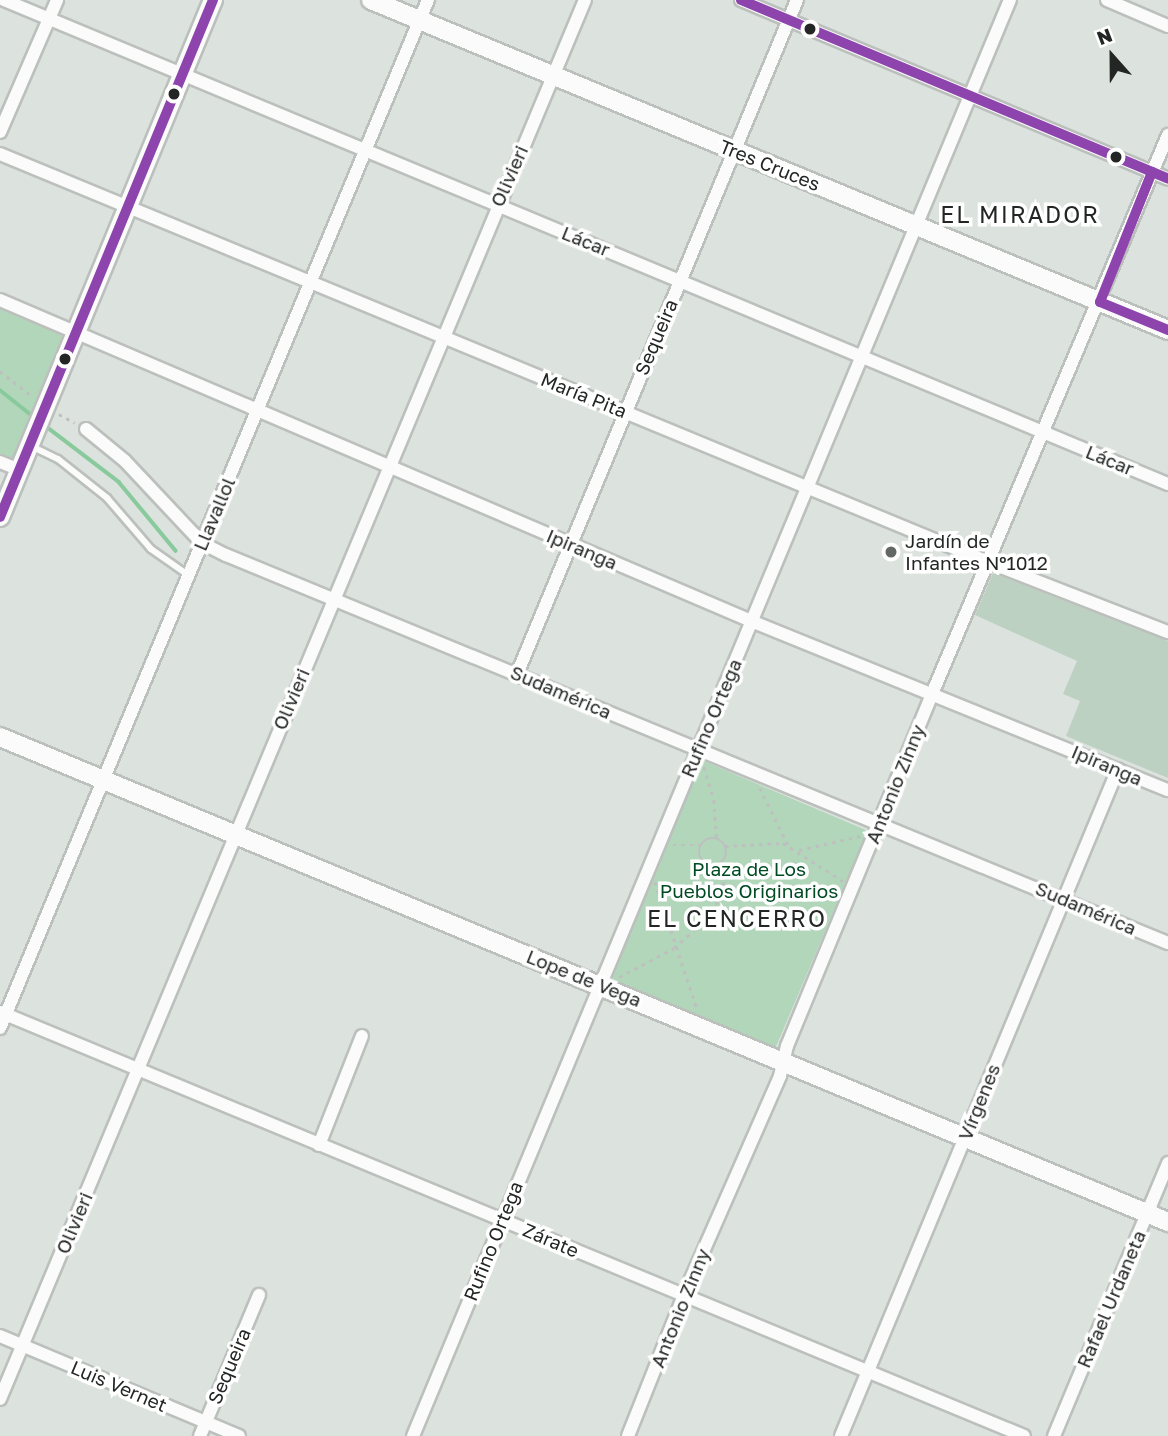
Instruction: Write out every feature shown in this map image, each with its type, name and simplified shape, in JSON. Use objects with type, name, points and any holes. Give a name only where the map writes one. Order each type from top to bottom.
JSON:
[{"type":"street","name":"Lácar","points":[[4,0],[680,280],[859,358],[1168,484]]},
{"type":"street","points":[[0,132],[57,0]]},
{"type":"street","points":[[0,517],[213,0]]},
{"type":"street","name":"Tres Cruces","points":[[371,0],[1168,330]]},
{"type":"street","name":"Llavallol","points":[[0,1028],[3,1013],[428,0]]},
{"type":"street","name":"Olivieri","points":[[0,1399],[441,336],[585,0]]},
{"type":"street","points":[[741,0],[1168,179]]},
{"type":"street","name":"Sequeira","points":[[517,674],[797,0]]},
{"type":"street","name":"Rufino Ortega","points":[[414,1436],[859,358],[1010,0]]},
{"type":"street","points":[[1107,0],[1168,26]]},
{"type":"street","name":"Antonio Zinny","points":[[628,1436],[932,694],[1042,432],[1100,302],[1168,135]]},
{"type":"street","name":"María Pita","points":[[0,154],[988,562],[1168,632]]},
{"type":"street","name":"Ipiranga","points":[[0,300],[256,412],[751,621],[1168,790]]},
{"type":"street","name":"Sudamérica","points":[[86,429],[125,461],[202,543],[755,773],[876,830],[1063,898],[1168,943]]},
{"type":"street","points":[[0,462],[20,470]]},
{"type":"street","name":"Lope de Vega","points":[[0,737],[1168,1222]]},
{"type":"street","name":"Vírgenes","points":[[841,1436],[1118,769]]},
{"type":"street","name":"Zárate","points":[[3,1013],[1024,1436]]},
{"type":"street","points":[[319,1145],[362,1035]]},
{"type":"street","name":"Rafael Urdaneta","points":[[1054,1436],[1168,1163]]},
{"type":"street","name":"Sequeira","points":[[200,1436],[259,1295]]},
{"type":"street","name":"Luis Vernet","points":[[0,1336],[239,1436]]},
{"type":"lane","points":[[39,424],[58,459],[107,498],[158,555],[188,575]]},
{"type":"path","points":[[0,371],[39,424],[86,429]]},
{"type":"path","points":[[698,749],[714,800],[718,839],[725,846]]},
{"type":"path","points":[[755,773],[788,845]]},
{"type":"path","points":[[799,850],[876,830]]},
{"type":"path","points":[[658,845],[701,845],[718,839]]},
{"type":"path","points":[[725,846],[763,842],[788,845],[799,850],[852,889]]},
{"type":"path","points":[[701,845],[699,856],[704,863],[721,863]]},
{"type":"path","points":[[600,985],[676,947],[713,913],[723,885],[721,863],[725,846]]},
{"type":"path","points":[[645,875],[661,891],[676,947],[703,1027]]},
{"type":"green space","points":[[0,300],[76,334],[20,470],[0,462]]},
{"type":"green space","name":"Plaza de Los Pueblos Originarios","points":[[701,760],[868,831],[774,1051],[608,980]]},
{"type":"building","points":[[993,573],[1168,641],[1168,778],[1066,736],[1080,701],[1063,694],[1077,661],[975,615]]},
{"type":"waterway","points":[[0,390],[34,417]]},
{"type":"waterway","points":[[43,424],[119,482],[176,551]]},
{"type":"transit line","points":[[0,517],[213,0]]},
{"type":"transit line","points":[[741,0],[1168,179]]},
{"type":"transit line","points":[[1152,172],[1100,302],[1168,330]]},
{"type":"place","name":"Jardín de Infantes Nº1012","points":[[891,552]]},
{"type":"district","name":"EL MIRADOR","points":[[1020,214]]},
{"type":"district","name":"EL CENCERRO","points":[[737,918]]}]
